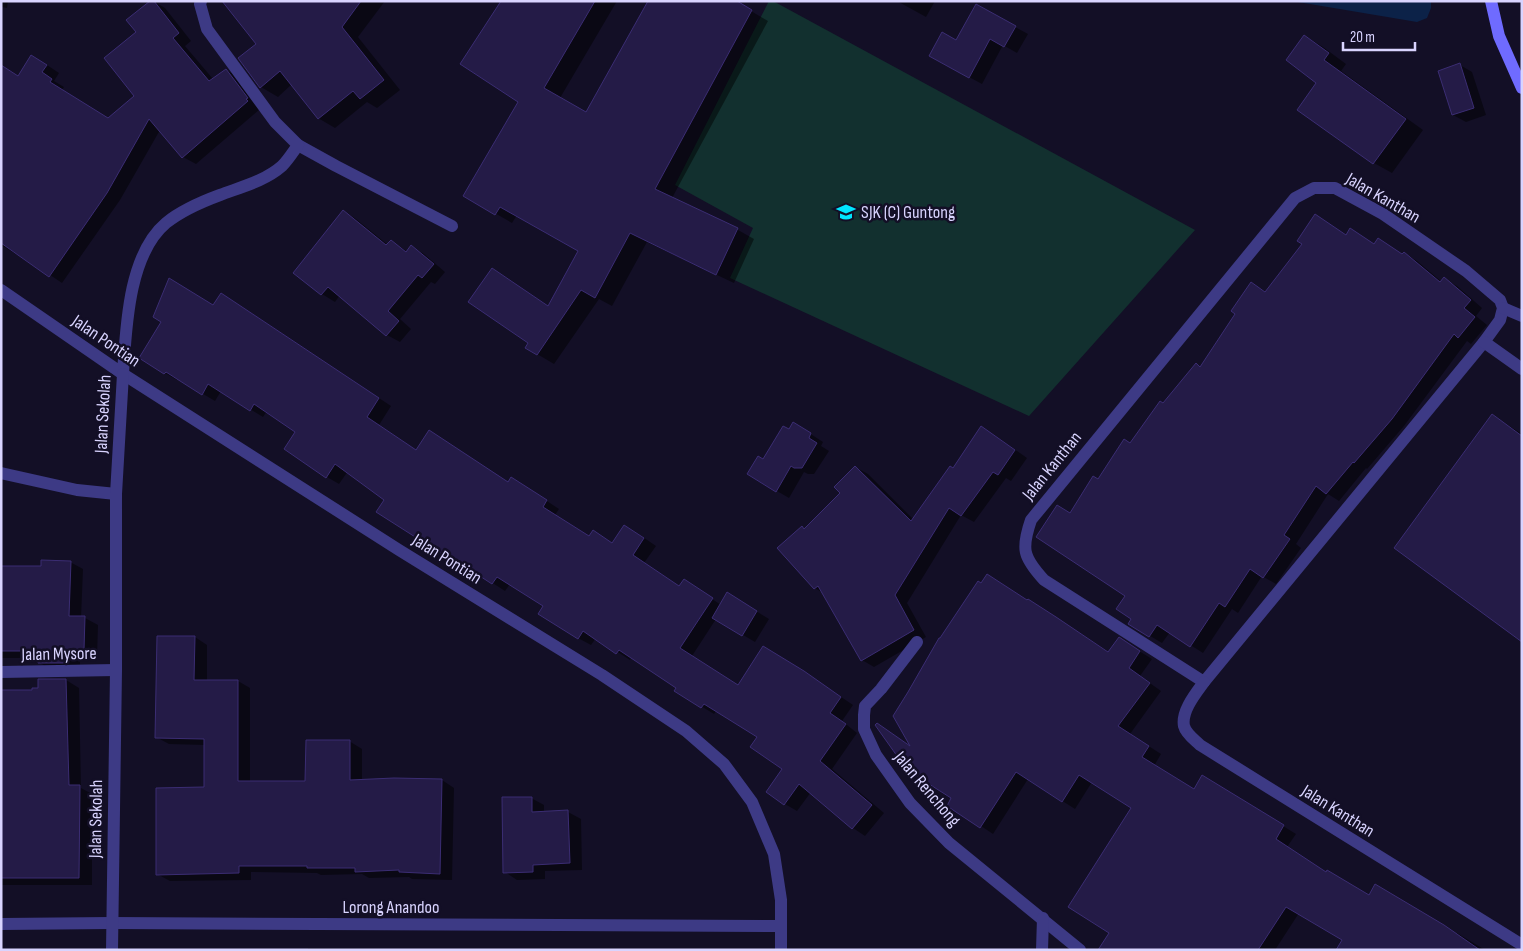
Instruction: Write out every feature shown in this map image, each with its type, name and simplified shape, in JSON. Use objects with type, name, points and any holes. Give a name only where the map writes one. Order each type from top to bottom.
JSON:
[{"type":"main road","points":[[1491,1],[1499,36],[1522,88]]},
{"type":"street","points":[[201,1],[200,4],[207,28],[275,122],[298,145],[452,226]]},
{"type":"street","name":"Jalan Sekolah","points":[[112,950],[116,670],[116,494],[122,374],[128,305],[139,267],[149,243],[165,224],[197,204],[270,176],[283,165],[298,145]]},
{"type":"street","name":"Jalan Kanthan","points":[[1204,682],[1044,580],[1032,567],[1025,553],[1025,536],[1031,520],[1295,198],[1314,188],[1335,188],[1383,214],[1466,271],[1500,300],[1503,308],[1500,320],[1484,342],[1204,682],[1191,700],[1184,726],[1190,736],[1200,745],[1522,945]]},
{"type":"street","name":"Jalan Pontian","points":[[1,290],[122,374],[399,550],[602,675],[686,731],[724,764],[752,802],[774,854],[781,900],[781,950]]},
{"type":"street","points":[[1503,308],[1522,316]]},
{"type":"street","points":[[1484,342],[1522,369]]},
{"type":"street","points":[[1,473],[77,490],[116,494]]},
{"type":"street","name":"Jalan Renchong","points":[[918,642],[882,689],[865,706],[864,729],[876,755],[910,803],[949,843],[1080,950]]},
{"type":"street","name":"Jalan Mysore","points":[[1,672],[116,670]]},
{"type":"street","points":[[1042,950],[1043,918]]},
{"type":"street","name":"Lorong Anandoo","points":[[1,924],[781,926]]},
{"type":"green space","points":[[769,1],[773,1],[1195,230],[1029,416],[730,278],[753,228],[675,185]]},
{"type":"water","points":[[1292,1],[1431,1],[1431,8],[1427,18],[1417,22]]},
{"type":"building","points":[[150,1],[154,1],[179,33],[173,38],[209,81],[226,69],[248,98],[246,99],[248,101],[182,158],[149,119],[107,193],[49,277],[1,243],[1,65],[18,76],[31,55],[47,65],[42,72],[52,79],[50,82],[108,118],[134,96],[104,58],[136,32],[126,20]]},
{"type":"building","points":[[222,1],[361,1],[342,27],[384,80],[360,99],[353,91],[318,119],[280,71],[260,88],[238,58],[256,44]]},
{"type":"building","points":[[501,1],[595,1],[544,88],[586,112],[648,1],[737,1],[752,10],[655,189],[738,228],[716,275],[630,233],[595,298],[581,290],[537,355],[525,348],[528,343],[468,302],[492,268],[548,306],[578,251],[500,207],[495,215],[463,196],[518,102],[460,64]]},
{"type":"building","points":[[976,4],[1016,26],[1004,47],[990,39],[969,78],[929,56],[942,32],[956,40]]},
{"type":"building","points":[[1304,35],[1329,53],[1324,60],[1406,119],[1373,164],[1297,110],[1316,83],[1286,60]]},
{"type":"building","points":[[1460,63],[1474,108],[1452,115],[1438,71]]},
{"type":"building","points":[[343,210],[386,245],[391,240],[406,252],[411,245],[434,264],[422,278],[418,275],[388,311],[399,321],[386,336],[328,287],[321,295],[293,273]]},
{"type":"building","points":[[1315,214],[1346,235],[1350,228],[1374,244],[1378,238],[1402,254],[1404,252],[1440,282],[1444,277],[1471,300],[1464,308],[1475,317],[1458,338],[1454,334],[1392,419],[1326,494],[1316,486],[1284,535],[1290,539],[1263,578],[1250,569],[1225,607],[1219,603],[1190,647],[1157,625],[1149,637],[1128,624],[1131,619],[1116,609],[1125,596],[1036,537],[1057,505],[1070,513],[1093,476],[1098,479],[1124,439],[1130,443],[1160,401],[1163,403],[1196,363],[1200,367],[1235,314],[1231,311],[1251,282],[1265,292],[1302,244],[1297,241]]},
{"type":"building","points":[[169,278],[213,305],[221,293],[379,398],[367,417],[416,450],[429,430],[508,482],[511,477],[547,500],[543,507],[589,536],[593,530],[612,543],[624,525],[644,538],[633,555],[679,586],[684,579],[713,598],[680,648],[738,685],[763,646],[804,671],[841,697],[830,713],[846,724],[820,761],[872,805],[852,829],[799,784],[784,805],[766,792],[782,769],[750,747],[757,737],[704,704],[701,708],[674,691],[676,688],[619,650],[616,654],[583,631],[578,639],[538,614],[543,606],[497,577],[492,584],[376,512],[384,500],[335,464],[326,478],[284,449],[295,432],[254,404],[250,411],[208,384],[202,395],[166,372],[164,374],[139,358],[161,322],[153,317]]},
{"type":"building","points":[[1492,414],[1522,436],[1522,642],[1394,548]]},
{"type":"building","points":[[793,422],[811,433],[809,438],[817,443],[802,468],[791,466],[776,492],[747,474],[758,456],[763,459],[783,426],[789,429]]},
{"type":"building","points":[[981,426],[1015,450],[998,475],[993,472],[961,516],[949,508],[895,595],[914,630],[861,661],[818,586],[814,589],[777,548],[802,526],[804,529],[840,493],[834,487],[855,466],[911,521],[950,466],[953,468]]},
{"type":"building","points":[[41,560],[71,561],[69,616],[85,616],[84,650],[68,650],[67,663],[38,663],[39,651],[1,651],[1,566],[41,566]]},
{"type":"building","points":[[987,574],[1108,652],[1119,637],[1140,651],[1129,668],[1150,683],[1118,726],[1149,746],[1142,757],[1194,789],[1202,775],[1284,825],[1276,839],[1326,872],[1327,870],[1369,895],[1375,884],[1444,925],[1480,950],[1336,950],[1342,940],[1286,907],[1258,950],[1098,950],[1109,933],[1068,907],[1131,808],[1079,775],[1062,802],[1016,772],[980,828],[947,806],[951,798],[907,770],[875,725],[877,723],[910,746],[893,716],[939,638],[978,581],[981,583]]},
{"type":"building","points":[[727,592],[757,611],[742,636],[712,618]]},
{"type":"building","points":[[157,636],[195,636],[194,680],[238,680],[238,781],[305,781],[306,740],[350,740],[350,780],[394,778],[442,779],[440,874],[399,872],[399,870],[355,872],[355,868],[307,868],[307,866],[239,866],[239,873],[156,875],[156,788],[204,787],[204,739],[155,738]]},
{"type":"building","points":[[38,679],[66,679],[69,785],[80,785],[79,878],[1,878],[1,690],[32,690],[32,688],[38,688]]},
{"type":"building","points":[[502,797],[532,797],[532,812],[568,810],[570,863],[533,865],[533,872],[503,873]]},
{"type":"place","name":"SJK (C) Guntong","points":[[846,212]]}]
